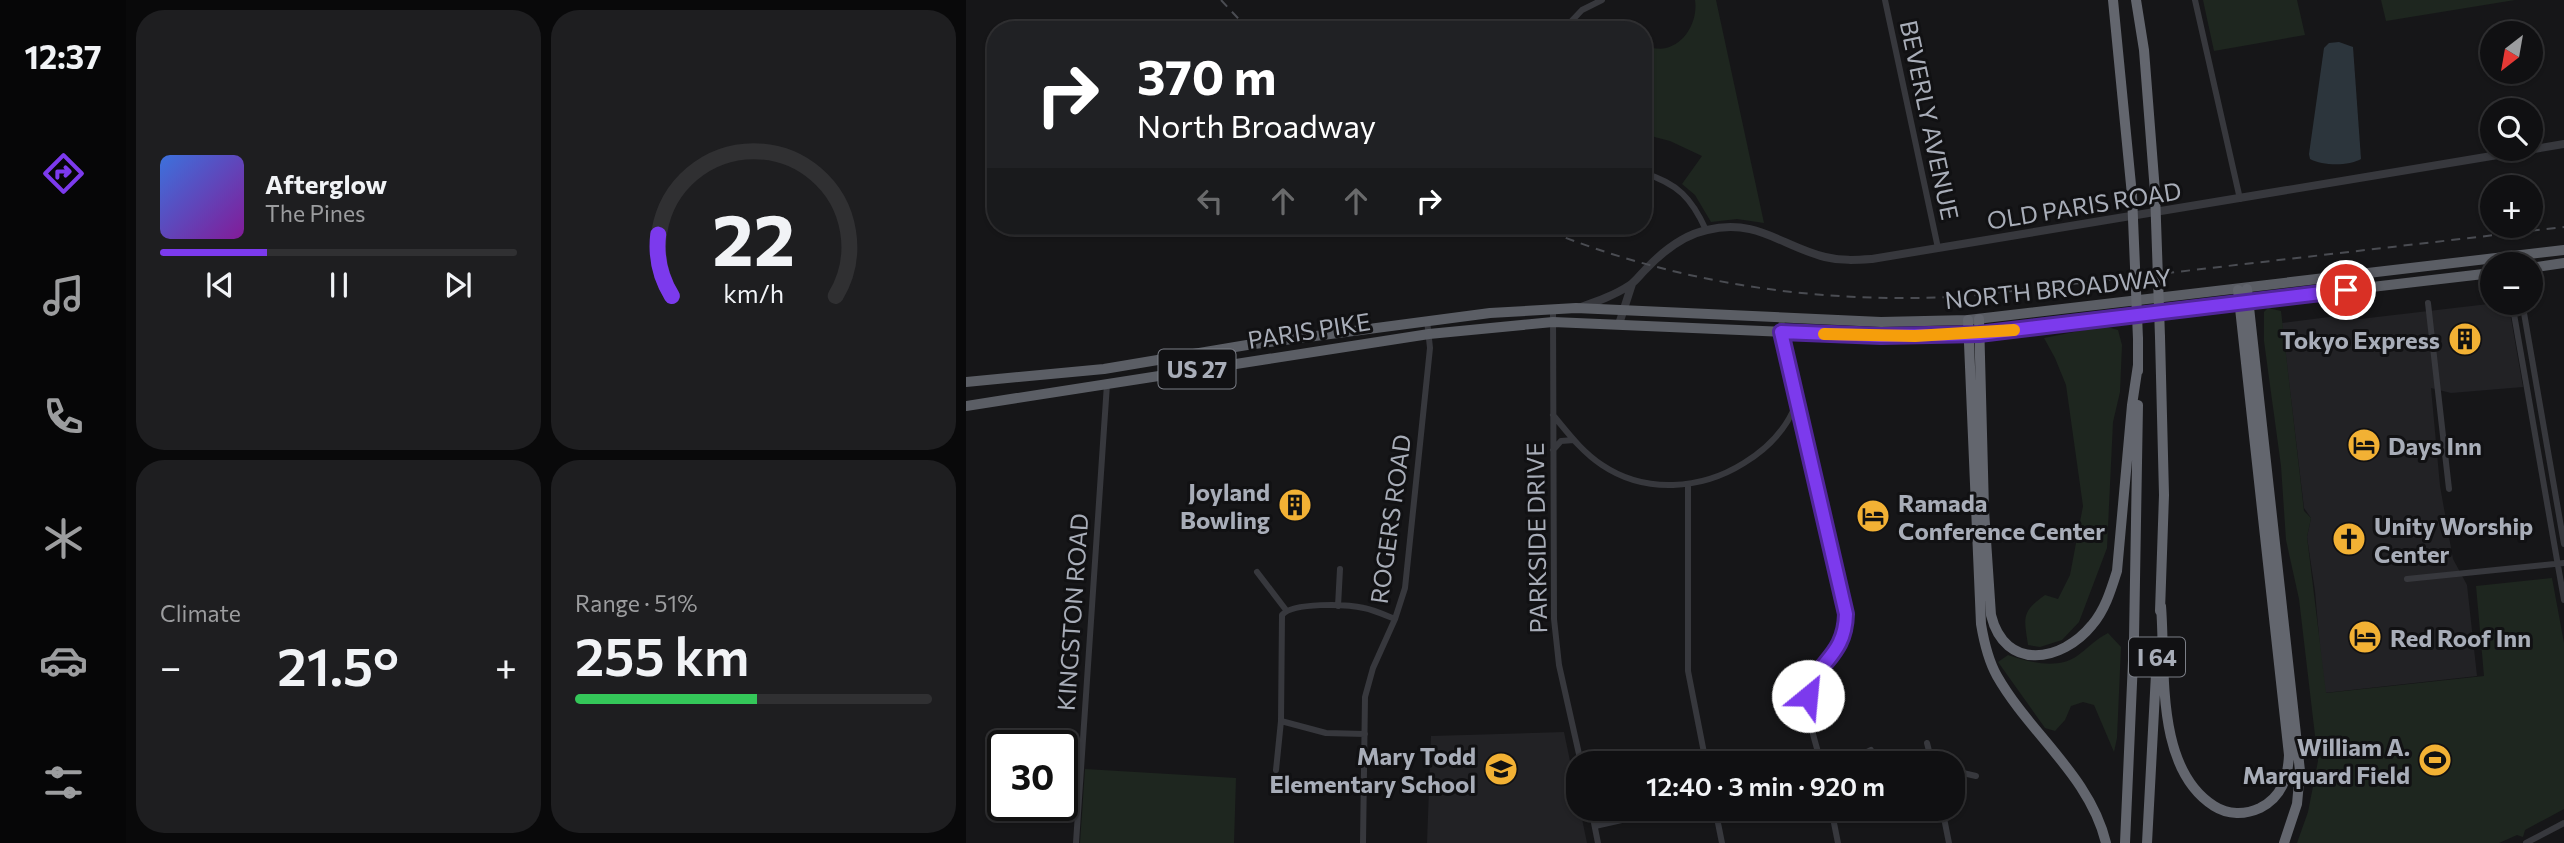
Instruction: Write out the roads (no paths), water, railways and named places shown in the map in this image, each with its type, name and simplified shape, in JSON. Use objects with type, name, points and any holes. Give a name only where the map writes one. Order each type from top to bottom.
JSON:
[{"type":"highway","name":"I 64","points":[[2113,0],[2132,195],[2138,365],[2138,474],[2125,843]]},
{"type":"highway","name":"I 64","points":[[2136,0],[2144,50],[2155,192],[2164,470],[2161,606],[2147,843]]},
{"type":"highway","name":"NORTH BROADWAY","points":[[2543,254],[2564,250]]},
{"type":"highway","points":[[2543,266],[2564,263]]},
{"type":"highway","name":"NORTH BROADWAY","points":[[1553,310],[1620,310],[1881,322],[1974,320],[2480,264]]},
{"type":"highway","name":"NORTH BROADWAY","points":[[1619,324],[1881,336],[1974,334],[2480,274]]},
{"type":"highway","points":[[2242,290],[2300,771],[2297,804],[2284,843]]},
{"type":"highway","points":[[2161,606],[2165,707],[2170,736],[2185,772],[2206,801],[2219,809],[2243,813],[2265,805],[2284,784],[2289,755],[2244,303]]},
{"type":"highway","name":"PARIS PIKE","points":[[966,382],[1104,369],[1247,345],[1427,320],[1553,310]]},
{"type":"highway","points":[[1974,320],[1980,624],[1984,642],[1997,676],[2070,772],[2093,807],[2106,843]]},
{"type":"highway","name":"PARIS PIKE","points":[[966,406],[1429,334],[1553,322],[1619,324]]},
{"type":"highway","points":[[1974,334],[1992,615],[1994,626],[2006,643],[2024,654],[2045,655],[2074,643],[2095,623],[2111,591],[2117,571],[2138,365]]},
{"type":"highway","points":[[1104,369],[1107,384]]},
{"type":"street","points":[[1571,21],[1590,2],[1602,0]]},
{"type":"street","name":"BEVERLY AVENUE","points":[[1885,0],[1938,248]]},
{"type":"street","points":[[2196,0],[2239,199]]},
{"type":"street","name":"OLD PARIS ROAD","points":[[1576,309],[1632,284],[1668,249],[1706,230],[1758,230],[1807,251],[1841,260],[1872,259],[2564,144]]},
{"type":"street","points":[[1652,176],[1667,182],[1689,199],[1706,230]]},
{"type":"street","points":[[1620,310],[1632,284]]},
{"type":"street","points":[[1632,284],[1633,298],[1644,311]]},
{"type":"street","points":[[1619,324],[1620,290]]},
{"type":"street","points":[[2428,303],[2449,489]]},
{"type":"street","name":"PARKSIDE DRIVE","points":[[1553,310],[1554,619],[1559,664],[1578,751]]},
{"type":"street","points":[[2514,315],[2561,563],[2564,600]]},
{"type":"street","points":[[2524,315],[2564,544]]},
{"type":"street","points":[[1782,317],[1781,332],[1796,402],[1846,614],[1846,631],[1839,649],[1819,672],[1808,696],[1808,710],[1818,751]]},
{"type":"street","name":"ROGERS ROAD","points":[[1363,843],[1367,690],[1405,588],[1430,348],[1427,320]]},
{"type":"street","name":"KINGSTON ROAD","points":[[1076,843],[1107,384]]},
{"type":"street","points":[[1553,414],[1574,440],[1603,466],[1654,484],[1688,485],[1720,476],[1766,447],[1782,430],[1796,402]]},
{"type":"street","points":[[1553,450],[1561,441],[1574,440]]},
{"type":"street","points":[[1688,485],[1688,671],[1704,751]]},
{"type":"street","points":[[2407,579],[2561,563]]},
{"type":"street","points":[[1338,606],[1340,569]]},
{"type":"street","points":[[1257,572],[1286,610]]},
{"type":"street","points":[[1276,770],[1281,721],[1282,615],[1290,608],[1338,606],[1366,608],[1395,619]]},
{"type":"street","points":[[1281,721],[1326,733],[1365,734]]},
{"type":"street","points":[[1927,743],[1929,751]]},
{"type":"street","points":[[1965,773],[1976,776]]},
{"type":"street","points":[[1594,821],[1598,843]]},
{"type":"street","points":[[1595,827],[1620,821]]},
{"type":"street","points":[[1718,821],[1722,843]]},
{"type":"street","points":[[1834,821],[1838,843]]},
{"type":"street","points":[[1945,821],[1949,843]]},
{"type":"street","points":[[2526,843],[2564,822]]},
{"type":"railway","points":[[1221,0],[1241,21]]},
{"type":"railway","points":[[1559,235],[1641,263],[1748,286],[1803,293],[1913,298],[1969,296],[2564,227]]},
{"type":"place","name":"Tokyo Express","points":[[2465,339]]},
{"type":"place","name":"Days Inn","points":[[2364,445]]},
{"type":"place","name":"Joyland Bowling","points":[[1295,505]]},
{"type":"place","name":"Ramada Conference Center","points":[[1873,516]]},
{"type":"place","name":"Unity Worship Center","points":[[2349,539]]},
{"type":"place","name":"Red Roof Inn","points":[[2365,637]]},
{"type":"place","name":"William A. Marquard Field","points":[[2435,760]]},
{"type":"place","name":"Mary Todd Elementary School","points":[[1501,769]]}]
